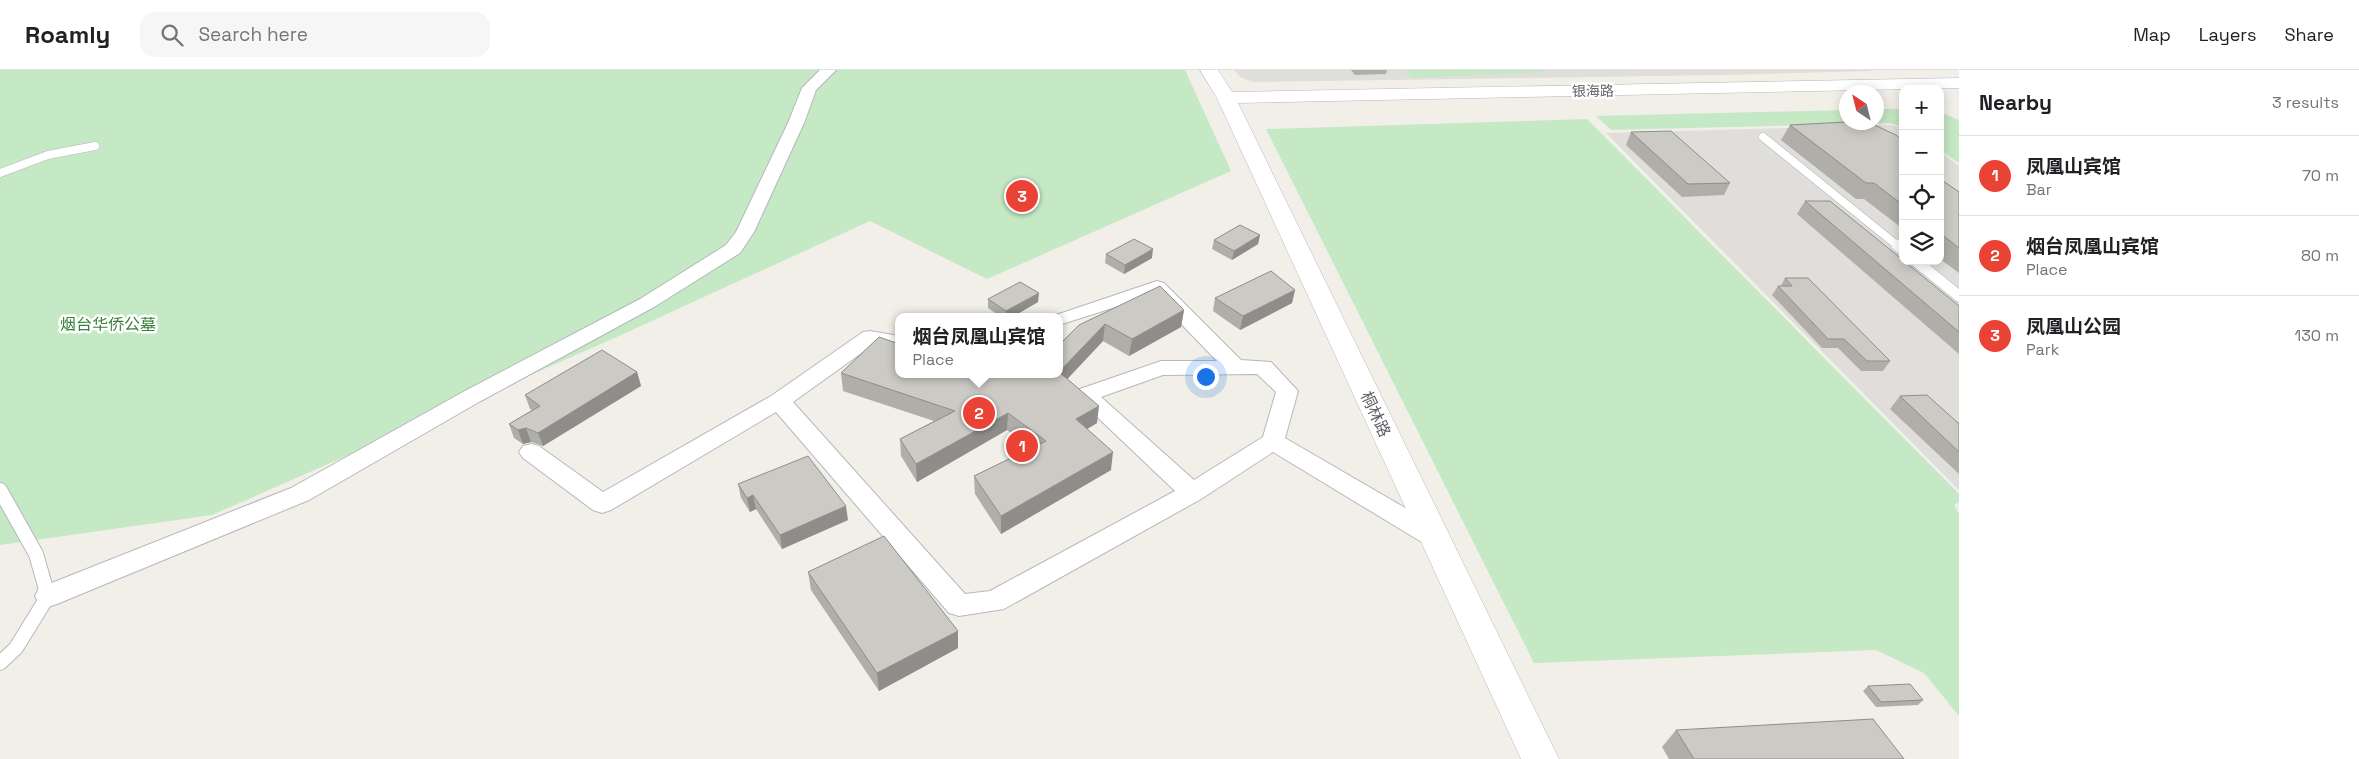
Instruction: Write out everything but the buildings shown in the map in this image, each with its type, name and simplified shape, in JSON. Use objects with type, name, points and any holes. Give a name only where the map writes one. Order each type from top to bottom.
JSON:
[{"type":"main road","name":"桐林路","points":[[1209,70],[1228,103],[1540,759]]},
{"type":"main road","points":[[1910,70],[1949,90]]},
{"type":"main road","name":"银海路","points":[[1228,103],[1949,90]]},
{"type":"main road","points":[[1884,92],[1899,92]]},
{"type":"main road","name":"银海路","points":[[1228,103],[1839,93]]},
{"type":"street","points":[[48,596],[300,494],[470,397],[647,303],[733,250],[745,232],[796,123],[809,88],[829,70]]},
{"type":"street","points":[[1063,318],[1157,287],[1235,367]]},
{"type":"street","points":[[531,452],[602,504],[779,402],[870,337],[895,341]]},
{"type":"street","points":[[779,402],[960,605],[996,601],[1192,493],[1273,441],[1287,391],[1263,366],[1161,368],[1085,395],[1192,493]]},
{"type":"street","points":[[1273,441],[1434,537]]},
{"type":"lane","points":[[1763,137],[1899,247]]},
{"type":"lane","points":[[0,173],[48,155],[96,146]]},
{"type":"lane","points":[[1921,265],[1959,296]]},
{"type":"lane","points":[[0,490],[36,554],[48,596],[16,648],[0,663]]},
{"type":"shaded area","points":[[1234,70],[1715,70],[1722,75],[1253,82],[1240,77]]},
{"type":"shaded area","points":[[1715,70],[1870,70],[1872,71],[1722,75]]},
{"type":"shaded area","points":[[1884,125],[1899,128],[1899,265],[1944,265],[1944,155],[1959,166],[1959,490],[1606,133],[1839,126],[1839,130],[1884,130]]},
{"type":"green space","name":"烟台华侨公墓","points":[[0,70],[1185,70],[1231,171],[987,279],[870,221],[610,340],[212,515],[0,545]]},
{"type":"green space","points":[[1405,70],[1542,70],[1544,72],[1412,78]]},
{"type":"green space","points":[[1884,109],[1899,109],[1899,126],[1884,123]]},
{"type":"green space","points":[[1839,110],[1839,124],[1611,130],[1596,116]]},
{"type":"green space","points":[[1944,114],[1959,120],[1959,163],[1944,153]]},
{"type":"green space","points":[[1587,119],[1959,494],[1959,502],[1954,505],[1959,514],[1959,716],[1924,673],[1876,650],[1534,663],[1266,129]]},
{"type":"place","name":"凤凰山公园","points":[[1022,196]]},
{"type":"place","name":"烟台凤凰山宾馆","points":[[979,413]]},
{"type":"place","name":"凤凰山宾馆","points":[[1022,446]]}]
